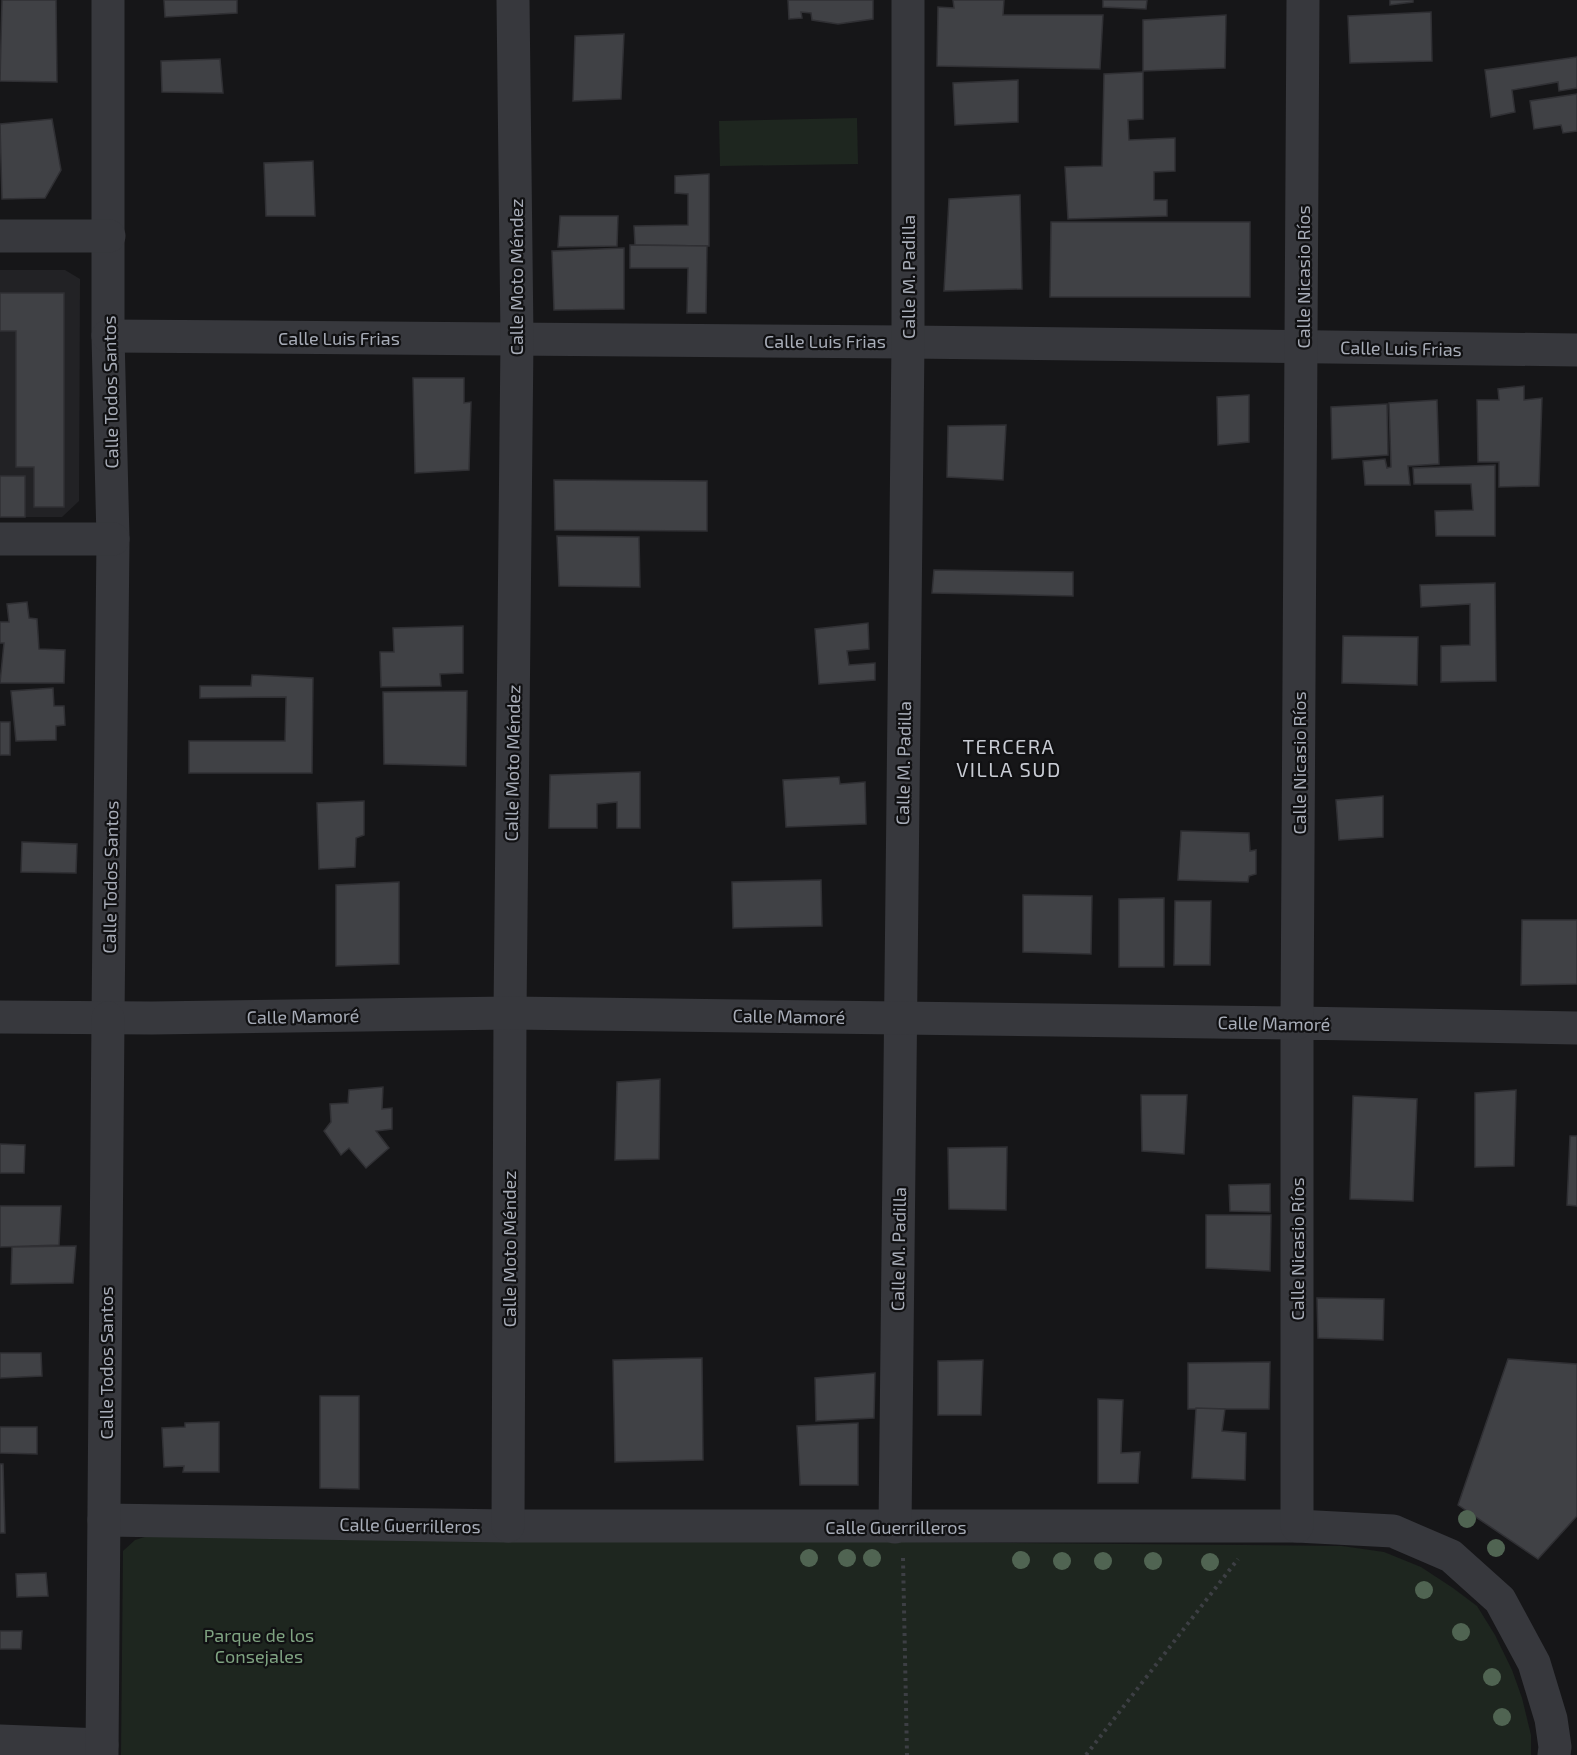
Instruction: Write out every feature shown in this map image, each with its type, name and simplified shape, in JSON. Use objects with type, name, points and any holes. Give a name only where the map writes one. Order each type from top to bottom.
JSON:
[{"type":"street","name":"Calle Todos Santos","points":[[102,1750],[113,539],[108,336],[108,0]]},
{"type":"street","name":"Calle Moto Méndez","points":[[508,1526],[510,1013],[517,339],[513,0]]},
{"type":"street","name":"Calle M. Padilla","points":[[899,1527],[900,1017],[909,342],[908,0]]},
{"type":"street","name":"Calle Nicasio Ríos","points":[[1297,1526],[1297,1023],[1303,0]]},
{"type":"street","points":[[0,236],[109,236]]},
{"type":"street","name":"Calle Luis Frias","points":[[108,336],[1577,350]]},
{"type":"street","points":[[0,539],[113,539]]},
{"type":"street","name":"Calle Mamoré","points":[[0,1017],[108,1018],[510,1013],[1577,1028]]},
{"type":"street","name":"Calle Guerrilleros","points":[[104,1520],[508,1526],[1297,1526],[1393,1531],[1451,1556],[1500,1600],[1534,1663],[1562,1750]]},
{"type":"street","points":[[0,1741],[102,1750]]},
{"type":"path","points":[[1086,1755],[1249,1545],[1250,1526]]},
{"type":"path","points":[[899,1527],[907,1755]]},
{"type":"shaded area","points":[[0,270],[65,270],[80,279],[79,501],[62,517],[0,517]]},
{"type":"green space","points":[[857,118],[858,164],[720,166],[719,121]]},
{"type":"green space","name":"Parque de los Consejales","points":[[151,1535],[1342,1546],[1384,1552],[1421,1567],[1477,1606],[1495,1635],[1512,1670],[1531,1735],[1531,1755],[121,1755],[123,1551],[135,1540]]},
{"type":"building","points":[[2,0],[56,0],[57,82],[0,81]]},
{"type":"building","points":[[164,0],[237,0],[237,13],[165,17]]},
{"type":"building","points":[[788,0],[873,0],[873,19],[838,24],[812,20],[811,13],[801,12],[802,18],[789,19]]},
{"type":"building","points":[[953,0],[1004,0],[1003,15],[1103,15],[1100,69],[937,66],[938,7],[954,8]]},
{"type":"building","points":[[1103,0],[1147,0],[1146,9],[1103,7]]},
{"type":"building","points":[[1390,0],[1413,0],[1413,2],[1390,5]]},
{"type":"building","points":[[1431,12],[1432,61],[1350,63],[1348,16]]},
{"type":"building","points":[[1226,15],[1225,68],[1143,71],[1143,20]]},
{"type":"building","points":[[624,34],[621,99],[573,101],[575,36]]},
{"type":"building","points":[[1577,57],[1577,88],[1559,91],[1558,82],[1512,90],[1515,112],[1491,117],[1485,70]]},
{"type":"building","points":[[220,59],[223,93],[162,92],[161,61]]},
{"type":"building","points":[[1143,72],[1143,119],[1128,120],[1129,140],[1175,138],[1175,171],[1154,172],[1154,200],[1167,200],[1167,216],[1068,219],[1065,167],[1102,166],[1104,74]]},
{"type":"building","points":[[1018,80],[1018,122],[955,125],[953,83]]},
{"type":"building","points":[[1577,94],[1577,131],[1563,133],[1561,125],[1534,129],[1530,101]]},
{"type":"building","points":[[52,119],[61,170],[45,198],[2,199],[0,124]]},
{"type":"building","points":[[313,161],[315,216],[266,216],[264,163]]},
{"type":"building","points":[[709,174],[709,246],[635,245],[634,226],[688,225],[688,194],[675,193],[675,176]]},
{"type":"building","points":[[1020,195],[1022,289],[944,291],[949,199]]},
{"type":"building","points":[[560,216],[618,216],[617,246],[558,247]]},
{"type":"building","points":[[1051,222],[1250,222],[1250,297],[1050,297]]},
{"type":"building","points":[[630,245],[707,246],[706,313],[687,313],[688,268],[630,268]]},
{"type":"building","points":[[624,248],[624,309],[554,310],[552,251]]},
{"type":"building","points":[[0,293],[64,293],[64,507],[34,507],[34,467],[16,467],[16,331],[0,331]]},
{"type":"building","points":[[413,378],[464,378],[464,403],[471,402],[469,470],[415,473]]},
{"type":"building","points":[[1524,386],[1524,400],[1542,398],[1539,486],[1499,487],[1499,462],[1478,462],[1477,400],[1499,400],[1498,389]]},
{"type":"building","points":[[1249,395],[1249,442],[1218,445],[1217,397]]},
{"type":"building","points":[[1437,400],[1439,464],[1408,466],[1410,485],[1365,485],[1363,461],[1385,459],[1387,468],[1391,467],[1389,403]]},
{"type":"building","points":[[1387,404],[1388,455],[1332,459],[1331,407]]},
{"type":"building","points":[[1006,425],[1003,480],[947,477],[948,426]]},
{"type":"building","points":[[1495,465],[1495,536],[1436,536],[1435,511],[1473,510],[1471,484],[1414,484],[1413,468]]},
{"type":"building","points":[[0,476],[25,476],[25,517],[0,517]]},
{"type":"building","points":[[554,480],[707,481],[707,531],[555,530]]},
{"type":"building","points":[[557,536],[639,537],[640,587],[559,586]]},
{"type":"building","points":[[934,570],[1073,572],[1073,596],[932,593]]},
{"type":"building","points":[[1495,583],[1496,681],[1441,682],[1441,646],[1470,645],[1470,604],[1421,607],[1420,585]]},
{"type":"building","points":[[27,602],[29,618],[37,619],[39,649],[65,650],[64,683],[0,683],[4,643],[0,643],[0,622],[9,622],[7,604]]},
{"type":"building","points":[[868,623],[869,649],[847,651],[849,665],[875,663],[875,680],[819,684],[815,629]]},
{"type":"building","points":[[463,626],[463,673],[440,674],[441,686],[381,687],[380,652],[394,652],[393,628]]},
{"type":"building","points":[[1343,636],[1418,637],[1417,685],[1342,683]]},
{"type":"building","points":[[252,675],[313,678],[312,773],[189,773],[189,741],[285,741],[286,697],[200,698],[200,686],[251,686]]},
{"type":"building","points":[[53,688],[54,706],[64,706],[65,725],[56,726],[56,740],[16,741],[11,691]]},
{"type":"building","points":[[467,691],[466,766],[384,764],[383,692]]},
{"type":"building","points":[[0,722],[10,722],[10,755],[0,755]]},
{"type":"building","points":[[640,772],[640,828],[617,828],[617,802],[597,804],[597,828],[549,828],[550,775]]},
{"type":"building","points":[[839,777],[840,784],[865,782],[866,824],[786,827],[783,780]]},
{"type":"building","points":[[1383,796],[1383,837],[1339,840],[1336,800]]},
{"type":"building","points":[[364,801],[364,835],[356,838],[355,867],[319,869],[317,803]]},
{"type":"building","points":[[1181,831],[1249,833],[1250,851],[1256,850],[1256,874],[1249,876],[1248,882],[1178,880]]},
{"type":"building","points":[[22,842],[77,844],[76,873],[21,872]]},
{"type":"building","points":[[821,880],[822,926],[733,928],[732,882]]},
{"type":"building","points":[[399,882],[399,964],[336,966],[336,885]]},
{"type":"building","points":[[1023,895],[1092,896],[1091,954],[1023,952]]},
{"type":"building","points":[[1164,898],[1164,967],[1119,967],[1119,899]]},
{"type":"building","points":[[1175,901],[1211,901],[1210,965],[1174,965]]},
{"type":"building","points":[[1522,920],[1577,920],[1577,984],[1521,985]]},
{"type":"building","points":[[660,1079],[659,1159],[615,1160],[617,1082]]},
{"type":"building","points":[[383,1087],[382,1109],[392,1108],[392,1129],[376,1131],[389,1148],[366,1168],[349,1148],[341,1155],[324,1131],[331,1122],[330,1104],[348,1103],[349,1090]]},
{"type":"building","points":[[1516,1090],[1514,1166],[1475,1167],[1475,1093]]},
{"type":"building","points":[[1141,1095],[1187,1095],[1184,1154],[1142,1151]]},
{"type":"building","points":[[1353,1096],[1417,1099],[1413,1201],[1350,1199]]},
{"type":"building","points":[[1570,1136],[1577,1136],[1577,1206],[1567,1205]]},
{"type":"building","points":[[0,1144],[25,1145],[24,1173],[0,1173]]},
{"type":"building","points":[[1007,1147],[1006,1210],[949,1209],[948,1148]]},
{"type":"building","points":[[1270,1184],[1270,1212],[1230,1211],[1229,1185]]},
{"type":"building","points":[[0,1206],[61,1206],[59,1245],[0,1247]]},
{"type":"building","points":[[1206,1215],[1271,1215],[1270,1271],[1206,1268]]},
{"type":"building","points":[[76,1246],[73,1283],[11,1284],[12,1247]]},
{"type":"building","points":[[1317,1298],[1384,1299],[1383,1340],[1318,1338]]},
{"type":"building","points":[[0,1353],[41,1353],[42,1376],[0,1378]]},
{"type":"building","points":[[702,1358],[703,1460],[615,1462],[613,1360]]},
{"type":"building","points":[[1508,1359],[1577,1364],[1577,1516],[1538,1559],[1458,1505]]},
{"type":"building","points":[[983,1360],[981,1415],[938,1415],[938,1361]]},
{"type":"building","points":[[1270,1362],[1269,1409],[1188,1409],[1188,1363]]},
{"type":"building","points":[[875,1373],[874,1418],[816,1421],[815,1378]]},
{"type":"building","points":[[320,1396],[359,1396],[359,1489],[320,1488]]},
{"type":"building","points":[[1098,1399],[1123,1400],[1121,1453],[1140,1452],[1138,1483],[1098,1483]]},
{"type":"building","points":[[1196,1408],[1225,1409],[1222,1431],[1246,1433],[1245,1480],[1192,1478]]},
{"type":"building","points":[[219,1422],[219,1472],[183,1472],[184,1466],[164,1467],[162,1428],[185,1427],[185,1423]]},
{"type":"building","points":[[858,1423],[858,1485],[800,1485],[797,1426]]},
{"type":"building","points":[[0,1427],[37,1427],[37,1454],[0,1453]]},
{"type":"building","points":[[0,1464],[3,1464],[5,1533],[0,1533]]},
{"type":"building","points":[[46,1573],[48,1596],[17,1597],[16,1574]]},
{"type":"building","points":[[0,1631],[22,1631],[21,1649],[0,1649]]},
{"type":"district","name":"TERCERA VILLA SUD","points":[[1009,758]]}]
